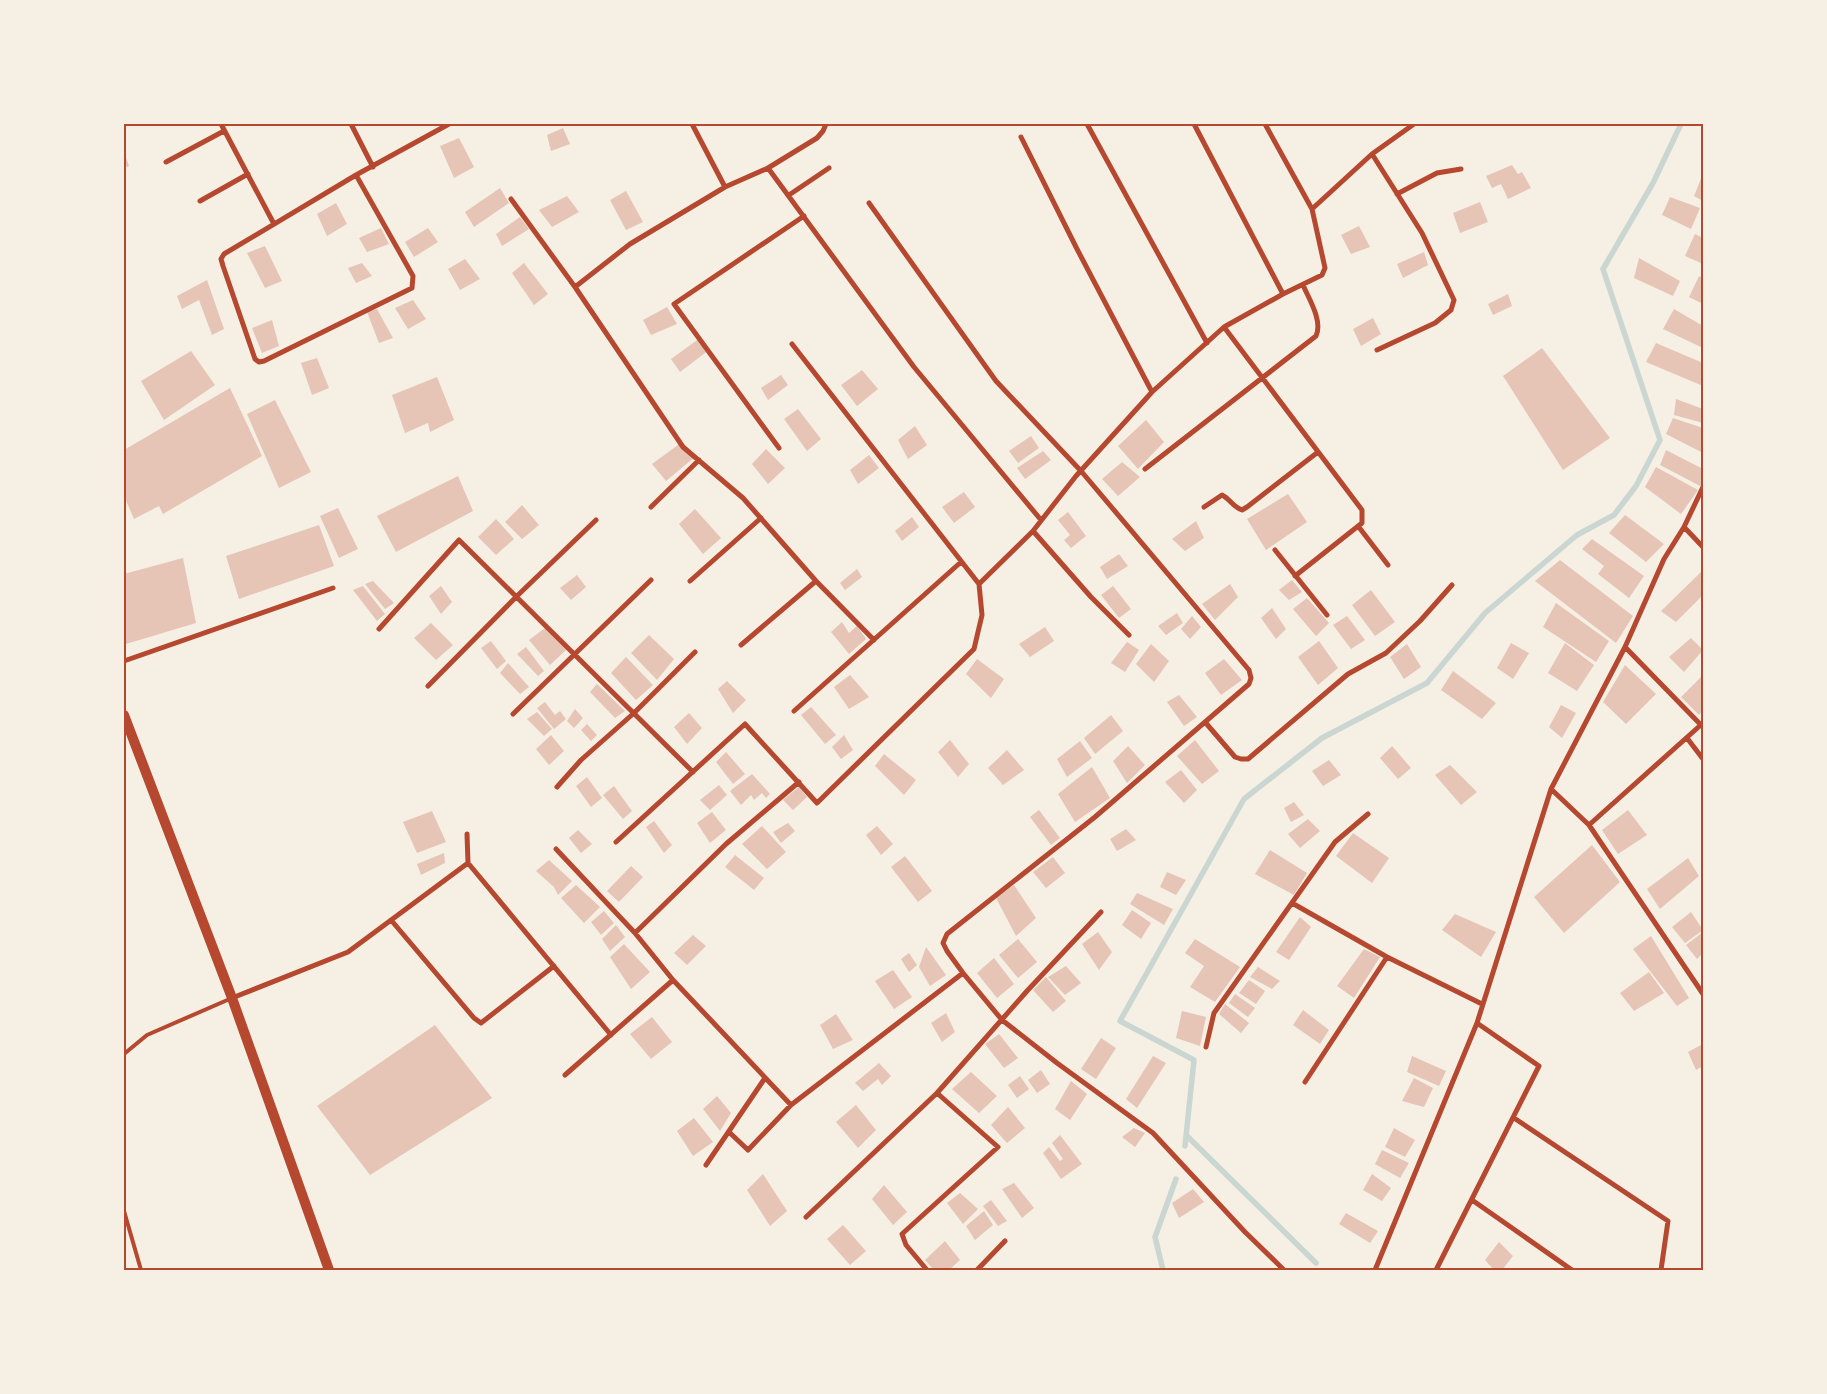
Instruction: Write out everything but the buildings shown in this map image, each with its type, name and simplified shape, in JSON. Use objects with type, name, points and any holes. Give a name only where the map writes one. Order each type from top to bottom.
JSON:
[{"type":"main road","points":[[124,715],[232,998],[329,1270]]},
{"type":"street","points":[[220,124],[274,224]]},
{"type":"street","points":[[351,124],[373,166]]},
{"type":"street","points":[[356,175],[413,276],[412,288],[264,361],[258,362],[254,358],[221,260],[224,254],[356,175],[449,124]]},
{"type":"street","points":[[692,124],[725,187]]},
{"type":"street","points":[[575,287],[630,244],[725,187],[768,168],[818,138],[824,131],[826,124]]},
{"type":"street","points":[[1086,124],[1207,343]]},
{"type":"street","points":[[1194,124],[1283,294]]},
{"type":"street","points":[[979,584],[1033,531],[1081,471],[1152,392],[1224,328],[1283,294],[1322,275],[1325,268],[1312,208],[1265,124]]},
{"type":"street","points":[[1312,208],[1372,154],[1414,124]]},
{"type":"street","points":[[166,162],[224,131]]},
{"type":"street","points":[[1021,137],[1152,392]]},
{"type":"street","points":[[1372,154],[1422,234],[1454,300],[1451,310],[1435,322],[1377,350]]},
{"type":"street","points":[[768,168],[914,368],[1041,520]]},
{"type":"street","points":[[789,195],[829,168]]},
{"type":"street","points":[[1397,194],[1437,173],[1461,168]]},
{"type":"street","points":[[200,201],[248,174]]},
{"type":"street","points":[[511,199],[575,287],[683,447],[743,498],[816,581],[874,640]]},
{"type":"street","points":[[869,204],[996,381],[1081,471],[1249,670],[1251,678],[1248,684],[1095,817],[947,934],[943,943],[946,951],[1002,1020],[1153,1133],[1245,1232],[1284,1270]]},
{"type":"street","points":[[779,448],[674,304],[804,216]]},
{"type":"street","points":[[1144,469],[1316,336],[1319,330],[1318,322],[1303,285]]},
{"type":"street","points":[[1224,328],[1362,510],[1362,523],[1295,576]]},
{"type":"street","points":[[616,842],[745,724],[817,803],[974,649],[982,615],[979,584],[792,344]]},
{"type":"street","points":[[1204,507],[1222,495],[1235,507],[1242,510],[1318,452]]},
{"type":"street","points":[[651,507],[699,460]]},
{"type":"street","points":[[1375,1270],[1477,1023],[1550,789],[1625,647],[1664,559],[1684,528],[1703,487]]},
{"type":"street","points":[[690,581],[761,518]]},
{"type":"street","points":[[428,686],[596,520]]},
{"type":"street","points":[[1358,526],[1388,565]]},
{"type":"street","points":[[1684,528],[1703,547]]},
{"type":"street","points":[[1033,531],[1085,590],[1129,635]]},
{"type":"street","points":[[379,629],[459,540],[693,772]]},
{"type":"street","points":[[1275,550],[1327,616]]},
{"type":"street","points":[[794,711],[961,562]]},
{"type":"street","points":[[513,714],[651,580]]},
{"type":"street","points":[[741,645],[816,581]]},
{"type":"street","points":[[1205,722],[1235,757],[1248,759],[1348,674],[1386,653],[1420,621],[1452,585]]},
{"type":"street","points":[[124,661],[333,588]]},
{"type":"street","points":[[1589,825],[1702,724],[1625,647]]},
{"type":"street","points":[[557,787],[581,760],[696,652]]},
{"type":"street","points":[[1687,738],[1703,759]]},
{"type":"street","points":[[634,933],[726,844],[799,782]]},
{"type":"street","points":[[1550,789],[1589,825],[1703,994]]},
{"type":"street","points":[[1206,1047],[1214,1012],[1335,842],[1368,814]]},
{"type":"street","points":[[467,834],[468,863],[611,1035]]},
{"type":"street","points":[[556,849],[634,933],[672,980],[791,1105]]},
{"type":"street","points":[[232,998],[348,952],[468,863]]},
{"type":"street","points":[[1292,903],[1387,957],[1482,1004]]},
{"type":"street","points":[[806,1217],[938,1093],[1027,990],[1101,912]]},
{"type":"street","points":[[391,920],[474,1018],[481,1022],[554,966]]},
{"type":"street","points":[[1305,1082],[1387,957]]},
{"type":"street","points":[[730,1132],[748,1150],[791,1105],[963,973]]},
{"type":"street","points":[[565,1074],[672,980]]},
{"type":"street","points":[[1436,1270],[1539,1066],[1477,1023]]},
{"type":"street","points":[[706,1165],[765,1078]]},
{"type":"street","points":[[927,1270],[906,1245],[902,1234],[998,1147],[938,1093]]},
{"type":"street","points":[[1514,1118],[1668,1221],[1661,1270]]},
{"type":"street","points":[[1472,1200],[1572,1270]]},
{"type":"street","points":[[977,1270],[1005,1241]]},
{"type":"lane","points":[[124,1054],[147,1035],[232,998]]},
{"type":"lane","points":[[124,1211],[141,1270]]},
{"type":"waterway","points":[[1185,1146],[1194,1060],[1120,1021],[1244,799],[1322,738],[1427,683],[1485,613],[1577,535],[1614,515],[1636,486],[1660,440],[1603,269],[1653,183],[1681,124]]},
{"type":"waterway","points":[[1187,1136],[1316,1263]]},
{"type":"waterway","points":[[1163,1270],[1155,1237],[1176,1179]]}]
